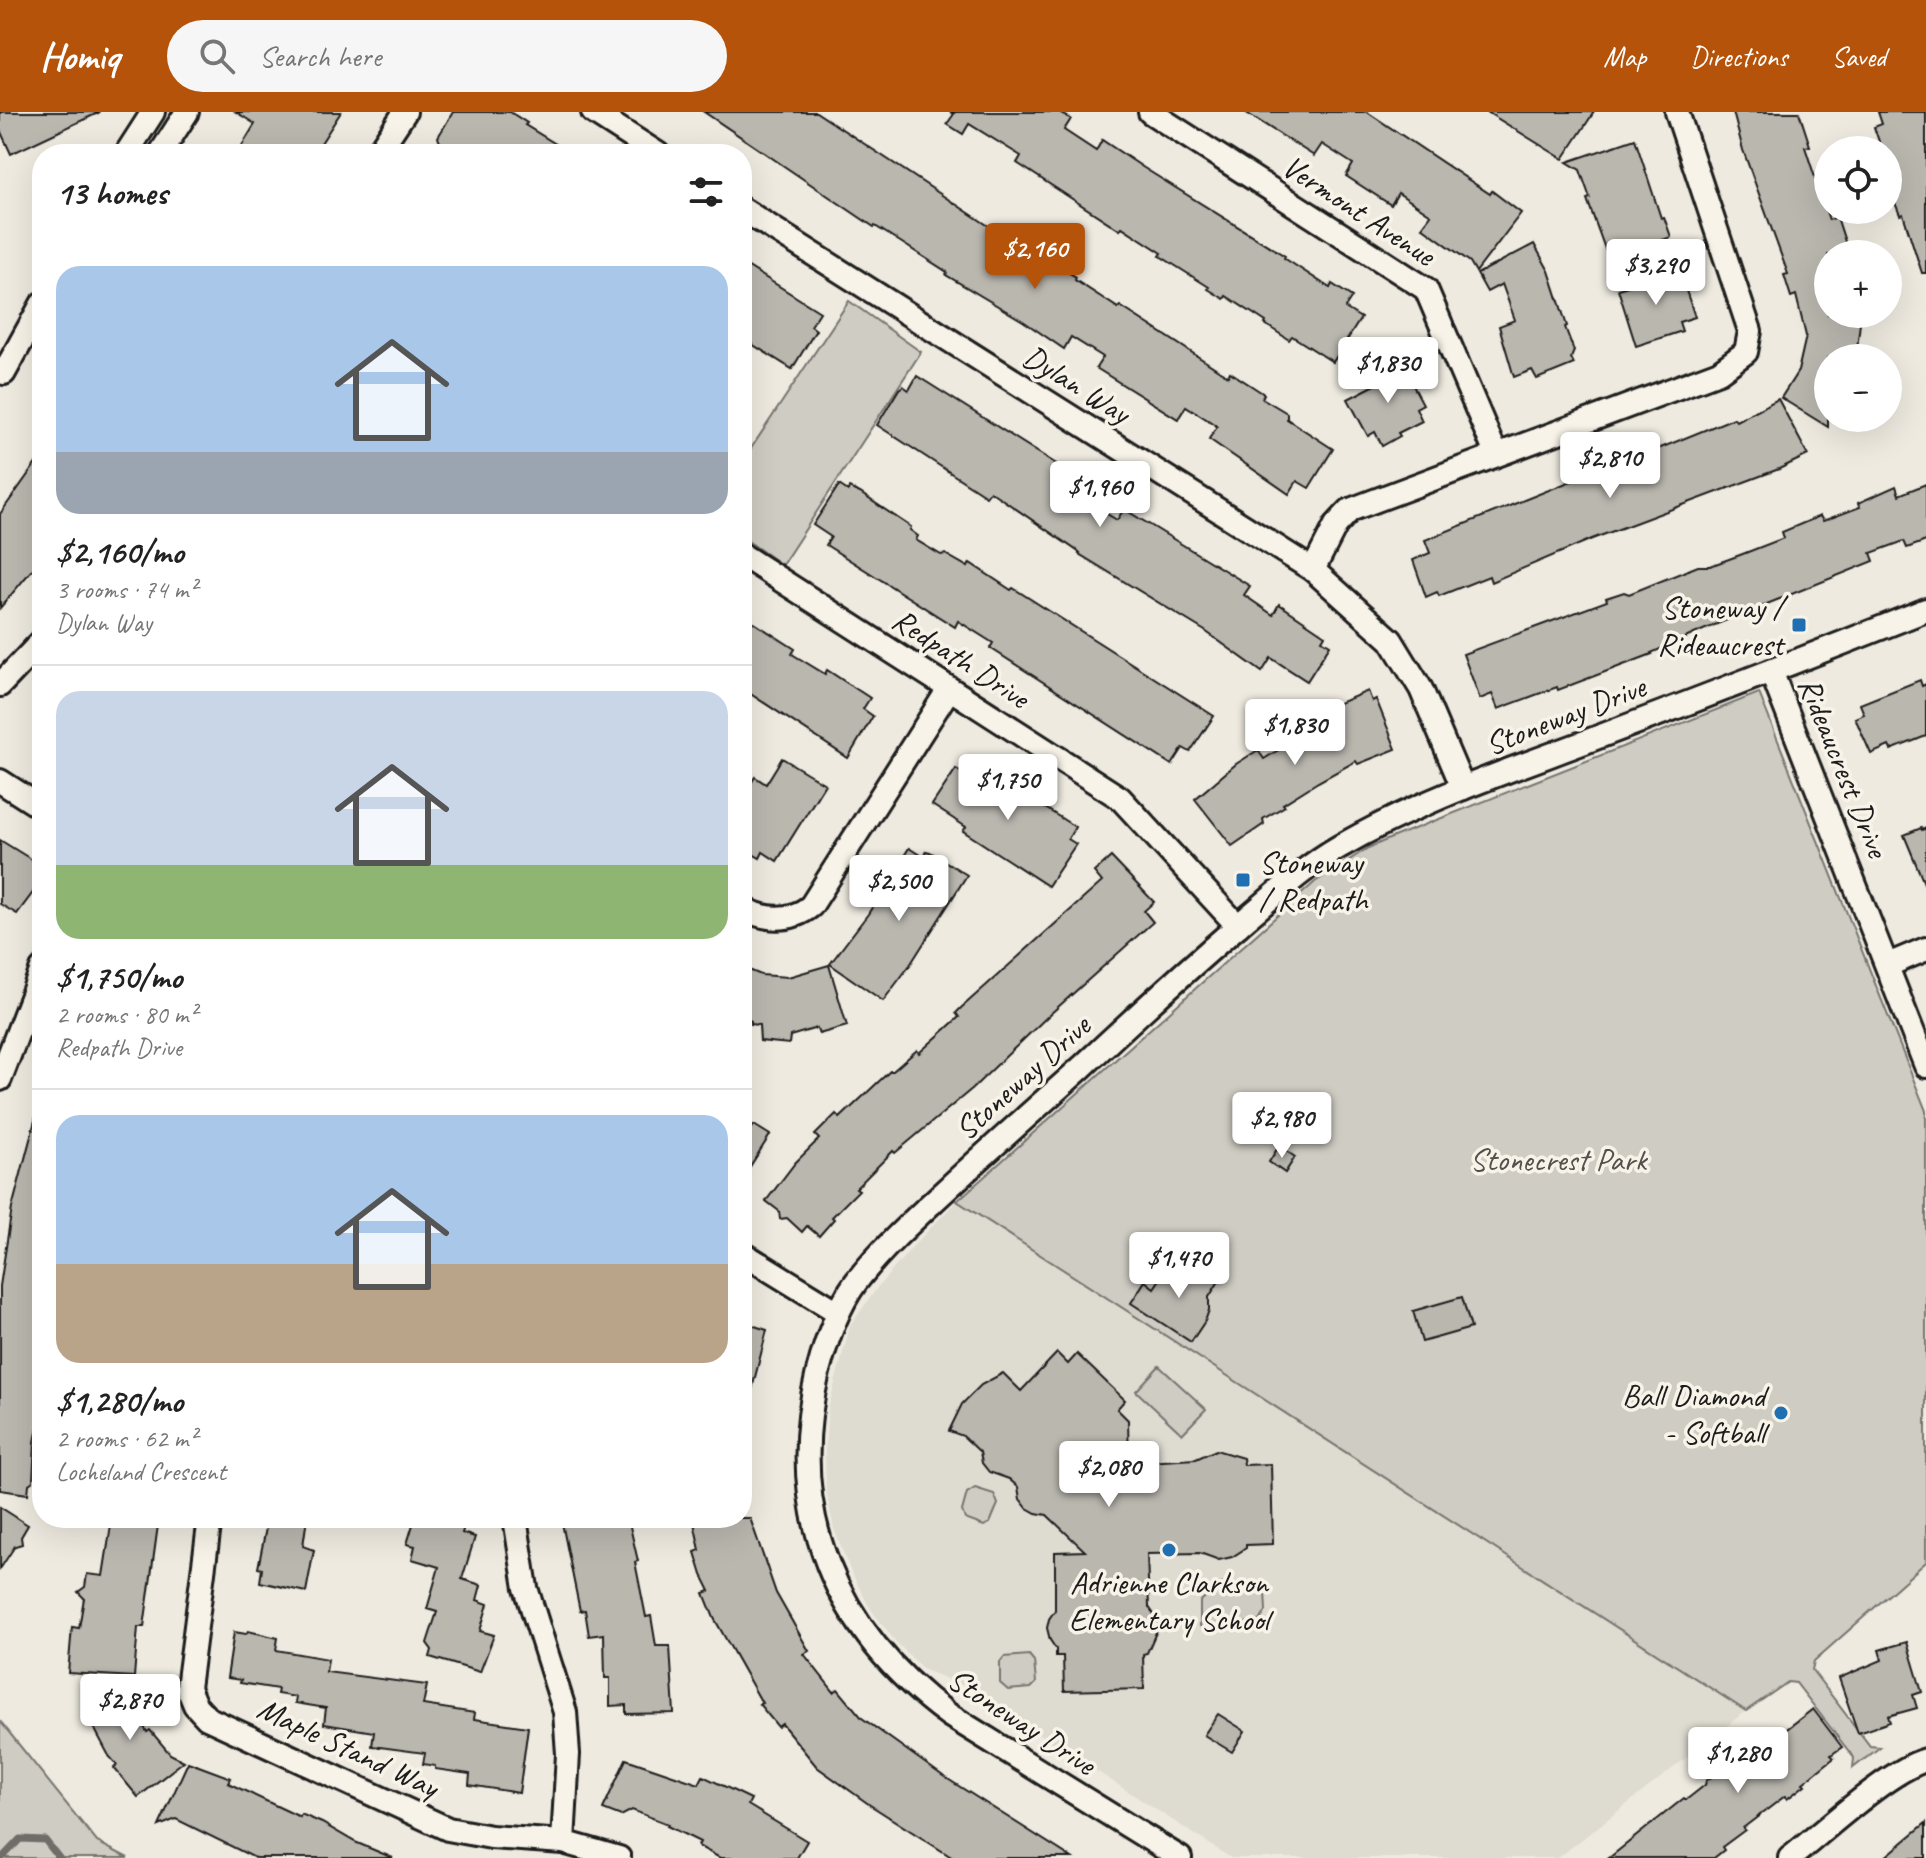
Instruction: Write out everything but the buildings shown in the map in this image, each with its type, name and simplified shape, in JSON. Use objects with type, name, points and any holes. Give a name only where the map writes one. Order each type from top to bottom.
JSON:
[{"type":"street","points":[[132,144],[153,112]]},
{"type":"street","points":[[166,144],[187,112]]},
{"type":"street","points":[[384,144],[405,112]]},
{"type":"street","points":[[593,112],[643,144]]},
{"type":"street","name":"Vermont Avenue","points":[[1150,112],[1426,289],[1496,454]]},
{"type":"street","points":[[1313,570],[1336,525],[1350,510],[1719,372],[1746,352],[1750,331],[1677,112]]},
{"type":"street","name":"Dylan Way","points":[[752,215],[1313,570],[1391,640],[1421,689],[1463,788]]},
{"type":"street","points":[[2,376],[32,322]]},
{"type":"street","points":[[2,376],[32,335]]},
{"type":"street","name":"Redpath Drive","points":[[752,561],[1120,798],[1238,926]]},
{"type":"street","name":"Stoneway Drive","points":[[1180,1858],[949,1715],[916,1691],[861,1628],[826,1561],[814,1520],[808,1481],[807,1442],[811,1404],[822,1356],[838,1312],[854,1285],[906,1227],[1238,926],[1294,878],[1336,849],[1378,826],[1463,788],[1926,610]]},
{"type":"street","points":[[0,685],[32,651]]},
{"type":"street","name":"Rideaucrest Drive","points":[[1771,671],[1926,1066]]},
{"type":"street","points":[[752,912],[777,919],[800,914],[811,906],[949,689]]},
{"type":"street","points":[[0,781],[32,802]]},
{"type":"street","points":[[1888,965],[1926,949]]},
{"type":"street","points":[[0,1079],[32,995]]},
{"type":"street","points":[[752,1259],[838,1312]]},
{"type":"street","name":"Maple Stand Way","points":[[209,1528],[188,1688],[195,1705],[207,1718],[448,1829],[491,1837],[563,1842],[619,1858]]},
{"type":"street","points":[[517,1528],[526,1588],[565,1712],[568,1754],[563,1842]]},
{"type":"street","points":[[1790,1858],[1880,1786],[1910,1766],[1926,1760]]},
{"type":"shaded area","name":"Adrienne Clarkson Elementary School","points":[[957,1201],[1746,1711],[1558,1858],[1231,1858],[965,1686],[924,1670],[895,1641],[870,1608],[850,1570],[834,1529],[826,1490],[825,1450],[828,1409],[850,1326],[877,1288]]},
{"type":"green space","points":[[849,301],[921,352],[782,565],[752,544],[752,447]]},
{"type":"green space","name":"Stonecrest Park","points":[[1759,693],[1926,1111],[1926,1562],[1814,1661],[1812,1670],[1870,1746],[1880,1747],[1853,1768],[1854,1758],[1796,1683],[1788,1682],[1746,1711],[957,1201],[1315,882],[1368,848]]},
{"type":"green space","points":[[1159,1366],[1206,1409],[1182,1434],[1136,1391]]},
{"type":"green space","points":[[975,1488],[994,1494],[998,1504],[990,1523],[984,1526],[965,1519],[962,1511],[967,1493]]},
{"type":"green space","points":[[1259,1583],[1265,1590],[1266,1611],[1260,1621],[1222,1626],[1215,1630],[1205,1630],[1200,1626],[1200,1602],[1218,1584]]},
{"type":"green space","points":[[1029,1655],[1034,1661],[1036,1683],[1031,1688],[1008,1690],[1000,1683],[1000,1662],[1004,1657]]},
{"type":"green space","points":[[0,1721],[97,1842],[128,1858],[0,1858]]},
{"type":"waterway","points":[[2,1858],[20,1839],[45,1840],[59,1858]]},
{"type":"place","name":"Stoneway / Rideaucrest","points":[[1799,625]]},
{"type":"place","name":"Stoneway / Redpath","points":[[1243,880]]},
{"type":"place","name":"Ball Diamond - Softball","points":[[1781,1413]]},
{"type":"place","name":"Adrienne Clarkson Elementary School","points":[[1169,1550]]}]
